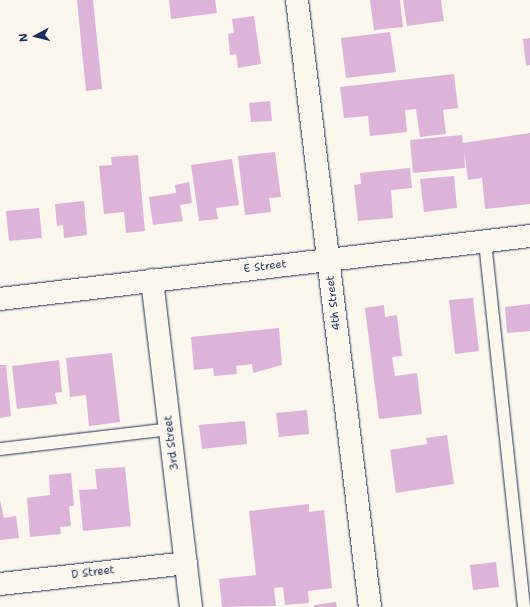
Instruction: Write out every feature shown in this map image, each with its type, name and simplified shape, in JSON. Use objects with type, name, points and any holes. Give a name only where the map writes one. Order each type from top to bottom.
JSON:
[{"type":"street","name":"4th Street","points":[[297,0],[370,607]]},
{"type":"street","name":"E Street","points":[[0,299],[530,236]]},
{"type":"street","name":"3rd Street","points":[[152,280],[191,607]]},
{"type":"street","name":"D Street","points":[[0,584],[186,563]]},
{"type":"lane","points":[[485,242],[524,607]]},
{"type":"lane","points":[[0,449],[170,429]]},
{"type":"building","points":[[77,0],[93,0],[102,89],[86,91]]},
{"type":"building","points":[[169,0],[215,0],[217,13],[171,19]]},
{"type":"building","points":[[370,0],[400,0],[403,27],[374,30]]},
{"type":"building","points":[[403,0],[441,0],[444,21],[407,26]]},
{"type":"building","points":[[254,16],[261,64],[238,68],[236,54],[230,55],[228,34],[234,33],[232,19]]},
{"type":"building","points":[[390,32],[396,72],[346,78],[341,38]]},
{"type":"building","points":[[530,38],[530,65],[526,66],[523,39]]},
{"type":"building","points":[[454,74],[458,108],[443,110],[446,134],[420,137],[416,109],[405,110],[407,132],[370,136],[368,116],[344,118],[340,87]]},
{"type":"building","points":[[270,101],[272,121],[251,122],[249,103]]},
{"type":"building","points":[[530,133],[530,204],[485,209],[482,178],[468,180],[464,150],[465,168],[413,173],[410,140],[462,135],[463,143]]},
{"type":"building","points":[[275,152],[281,197],[269,198],[271,212],[245,215],[238,156]]},
{"type":"building","points":[[138,155],[145,231],[126,233],[124,212],[104,214],[99,166],[112,165],[111,157]]},
{"type":"building","points":[[232,159],[239,205],[216,208],[218,219],[199,221],[191,165]]},
{"type":"building","points":[[410,168],[412,188],[391,190],[393,218],[358,221],[354,185],[361,184],[360,173]]},
{"type":"building","points":[[454,176],[457,208],[424,212],[420,179]]},
{"type":"building","points":[[189,182],[192,203],[180,205],[183,221],[153,225],[149,197],[176,193],[175,185]]},
{"type":"building","points":[[84,201],[87,235],[64,238],[63,225],[57,226],[55,204]]},
{"type":"building","points":[[39,208],[42,238],[9,241],[6,211]]},
{"type":"building","points":[[473,298],[479,351],[455,354],[449,300]]},
{"type":"building","points":[[530,304],[530,331],[507,333],[505,307]]},
{"type":"building","points":[[384,305],[385,317],[397,315],[402,356],[392,357],[395,376],[417,373],[422,414],[379,419],[365,308]]},
{"type":"building","points":[[279,328],[282,365],[253,373],[252,364],[236,366],[237,374],[214,376],[213,368],[194,370],[191,337]]},
{"type":"building","points":[[112,353],[120,422],[89,426],[86,395],[70,397],[66,358]]},
{"type":"building","points":[[59,360],[62,392],[55,393],[57,404],[17,409],[12,366]]},
{"type":"building","points":[[0,365],[6,365],[11,416],[0,418]]},
{"type":"building","points":[[307,410],[309,434],[279,437],[276,413]]},
{"type":"building","points":[[245,421],[247,444],[202,449],[199,425]]},
{"type":"building","points":[[447,435],[454,484],[396,493],[390,450],[427,444],[426,438]]},
{"type":"building","points":[[125,467],[131,526],[83,531],[79,490],[97,489],[95,469]]},
{"type":"building","points":[[71,473],[74,506],[69,506],[71,526],[60,527],[61,534],[30,537],[27,498],[50,495],[49,475]]},
{"type":"building","points":[[0,500],[4,518],[16,516],[19,538],[0,540]]},
{"type":"building","points":[[309,504],[309,512],[324,510],[332,588],[308,591],[309,603],[285,605],[283,587],[274,588],[276,606],[222,607],[219,579],[256,575],[249,511]]},
{"type":"building","points":[[496,562],[499,587],[473,590],[470,565]]},
{"type":"building","points":[[336,602],[337,607],[314,607],[314,605]]}]
